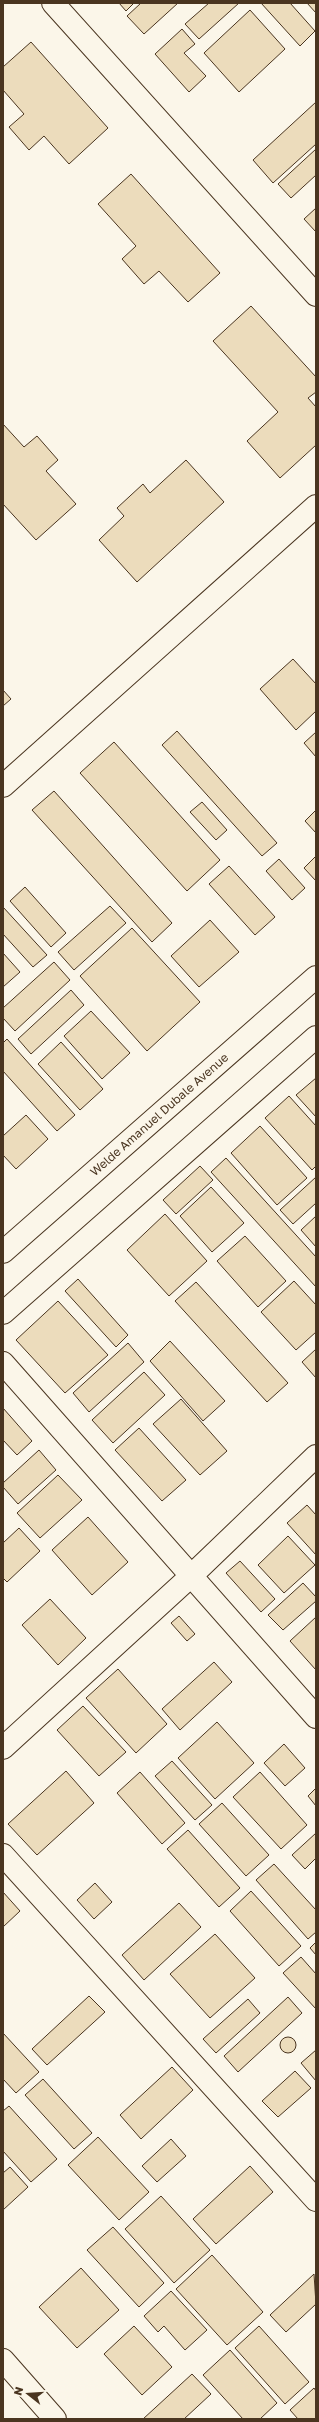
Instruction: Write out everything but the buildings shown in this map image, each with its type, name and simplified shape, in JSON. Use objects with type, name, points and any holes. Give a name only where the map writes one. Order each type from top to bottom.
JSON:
[{"type":"street","points":[[53,3],[316,295]]},
{"type":"street","points":[[3,786],[316,506]]},
{"type":"street","name":"Welde Amanuel Dubale Avenue","points":[[3,1252],[316,977]]},
{"type":"street","points":[[3,1313],[316,1037]]},
{"type":"street","points":[[3,1363],[190,1577],[316,1717]]},
{"type":"street","points":[[3,1748],[190,1577],[316,1456]]},
{"type":"street","points":[[3,1855],[316,2200]]},
{"type":"street","points":[[3,2360],[55,2419]]}]
